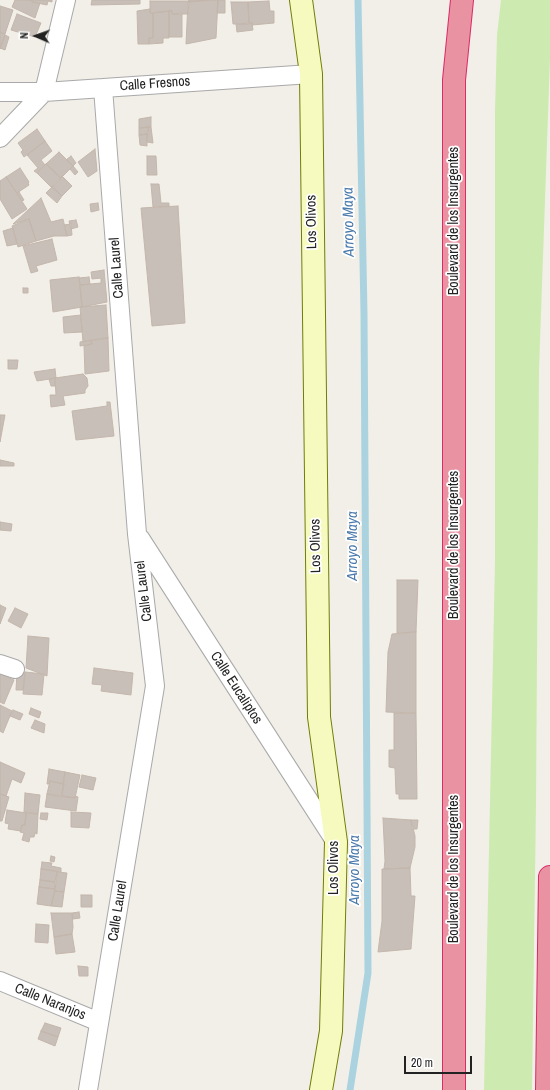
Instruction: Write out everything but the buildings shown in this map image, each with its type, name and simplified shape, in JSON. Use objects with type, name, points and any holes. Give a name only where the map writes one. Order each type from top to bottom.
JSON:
[{"type":"highway","name":"Boulevard de los Insurgentes","points":[[454,1090],[454,80],[462,0]]},
{"type":"highway","points":[[548,1090],[550,877]]},
{"type":"street","points":[[0,138],[44,92],[66,0]]},
{"type":"street","name":"Los Olivos","points":[[301,0],[310,74],[319,717],[336,842],[330,1031],[321,1090]]},
{"type":"street","name":"Calle Fresnos","points":[[0,92],[44,92],[310,74]]},
{"type":"street","name":"Calle Laurel","points":[[88,1090],[155,686],[137,534],[103,88]]},
{"type":"street","name":"Calle Eucaliptos","points":[[137,534],[336,842]]},
{"type":"street","name":"Calle Naranjos","points":[[0,981],[100,1022]]},
{"type":"green space","points":[[501,0],[550,0],[550,59],[539,370],[536,805],[532,1090],[484,1090],[495,560],[495,110],[497,35]]},
{"type":"waterway","name":"Arroyo Maya","points":[[350,1090],[368,973],[364,313],[358,0]]}]
